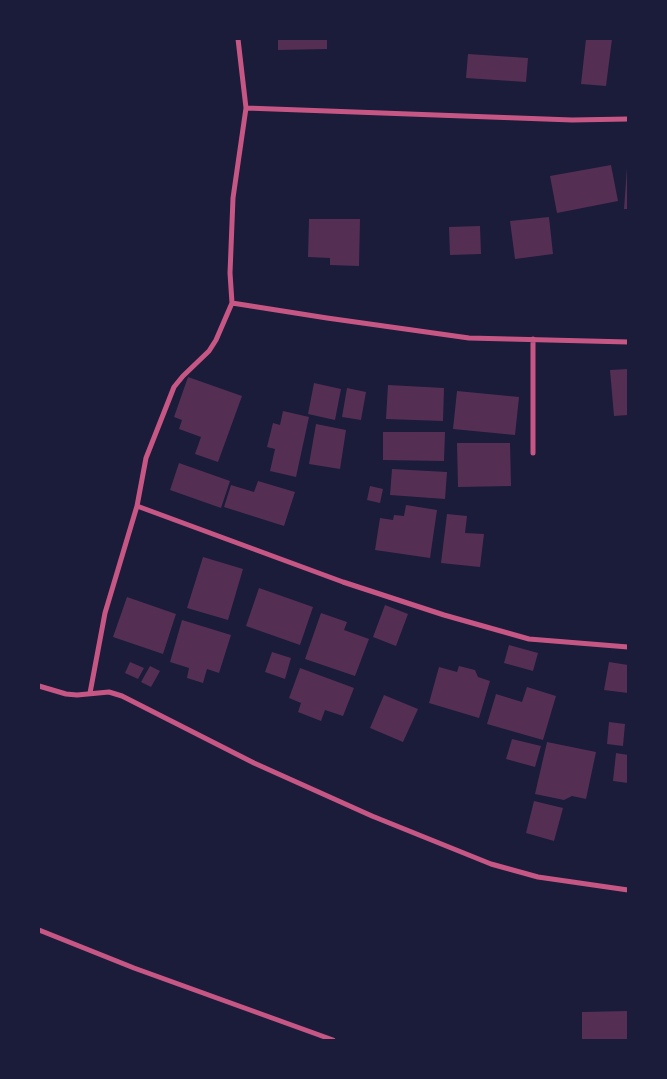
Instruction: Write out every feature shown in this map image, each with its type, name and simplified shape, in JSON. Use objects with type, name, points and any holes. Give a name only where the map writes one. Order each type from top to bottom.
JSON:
[{"type":"street","points":[[90,694],[105,613],[137,506],[146,458],[174,387],[209,351],[216,340],[232,303],[230,274],[233,198],[246,108],[238,39]]},
{"type":"street","points":[[246,108],[563,120],[628,119]]},
{"type":"street","points":[[232,303],[469,338],[628,342]]},
{"type":"street","points":[[533,339],[533,453]]},
{"type":"street","points":[[137,506],[342,582],[529,639],[628,647]]},
{"type":"street","points":[[39,686],[66,694],[109,692],[122,696],[263,767],[372,816],[491,864],[538,878],[628,890]]},
{"type":"street","points":[[39,930],[134,968],[333,1040]]},
{"type":"building","points":[[278,39],[327,39],[327,49],[278,50]]},
{"type":"building","points":[[586,39],[612,39],[606,86],[581,84]]},
{"type":"building","points":[[468,54],[528,58],[526,82],[466,78]]},
{"type":"building","points":[[611,165],[618,201],[557,213],[550,176]]},
{"type":"building","points":[[627,168],[628,209],[624,209]]},
{"type":"building","points":[[549,217],[553,254],[515,259],[510,221]]},
{"type":"building","points":[[309,219],[360,219],[359,266],[330,265],[330,258],[308,257]]},
{"type":"building","points":[[480,226],[481,254],[450,255],[449,227]]},
{"type":"building","points":[[628,369],[628,415],[614,416],[610,370]]},
{"type":"building","points":[[188,377],[242,396],[218,462],[195,454],[201,437],[179,429],[182,420],[174,417]]},
{"type":"building","points":[[314,383],[341,389],[335,420],[308,414]]},
{"type":"building","points":[[388,385],[444,388],[443,421],[386,419]]},
{"type":"building","points":[[347,388],[366,392],[361,420],[342,417]]},
{"type":"building","points":[[457,391],[519,397],[515,435],[453,429]]},
{"type":"building","points":[[283,411],[309,417],[296,477],[270,471],[275,449],[267,447],[273,423],[280,425]]},
{"type":"building","points":[[316,424],[346,430],[340,469],[309,464]]},
{"type":"building","points":[[383,432],[445,432],[444,461],[383,460]]},
{"type":"building","points":[[457,443],[510,443],[511,486],[458,487]]},
{"type":"building","points":[[179,463],[230,481],[221,508],[170,490]]},
{"type":"building","points":[[392,469],[447,472],[445,499],[390,495]]},
{"type":"building","points":[[258,481],[295,492],[284,526],[224,507],[231,485],[254,492]]},
{"type":"building","points":[[370,486],[383,489],[380,503],[367,500]]},
{"type":"building","points":[[406,505],[437,510],[430,558],[375,550],[380,518],[393,520],[394,515],[404,516]]},
{"type":"building","points":[[447,514],[467,516],[465,533],[484,534],[480,567],[441,563]]},
{"type":"building","points":[[203,557],[243,569],[228,620],[187,608]]},
{"type":"building","points":[[259,588],[313,607],[300,645],[246,626]]},
{"type":"building","points":[[127,597],[176,614],[163,654],[113,637]]},
{"type":"building","points":[[385,605],[408,614],[396,646],[373,637]]},
{"type":"building","points":[[321,613],[347,622],[344,630],[369,639],[355,676],[305,659]]},
{"type":"building","points":[[182,620],[231,635],[219,673],[207,669],[203,683],[187,678],[189,668],[170,662]]},
{"type":"building","points":[[509,645],[538,653],[533,671],[504,663]]},
{"type":"building","points":[[272,652],[291,658],[285,679],[265,672]]},
{"type":"building","points":[[130,662],[144,668],[138,679],[125,673]]},
{"type":"building","points":[[609,662],[628,665],[628,693],[604,690]]},
{"type":"building","points":[[150,666],[160,671],[151,687],[141,682]]},
{"type":"building","points":[[459,666],[475,670],[478,677],[490,681],[479,718],[429,703],[439,667],[457,672]]},
{"type":"building","points":[[300,668],[354,688],[343,716],[325,710],[321,721],[298,712],[301,703],[289,698]]},
{"type":"building","points":[[527,687],[556,696],[543,740],[487,724],[496,694],[522,702]]},
{"type":"building","points":[[384,695],[418,709],[403,742],[370,728]]},
{"type":"building","points":[[609,722],[625,724],[623,746],[607,744]]},
{"type":"building","points":[[512,739],[541,746],[535,767],[506,759]]},
{"type":"building","points":[[547,742],[596,752],[586,799],[572,796],[564,800],[535,794]]},
{"type":"building","points":[[616,753],[628,755],[628,783],[613,781]]},
{"type":"building","points":[[534,801],[563,808],[554,841],[526,833]]},
{"type":"building","points":[[628,1011],[628,1040],[582,1040],[582,1012]]}]
